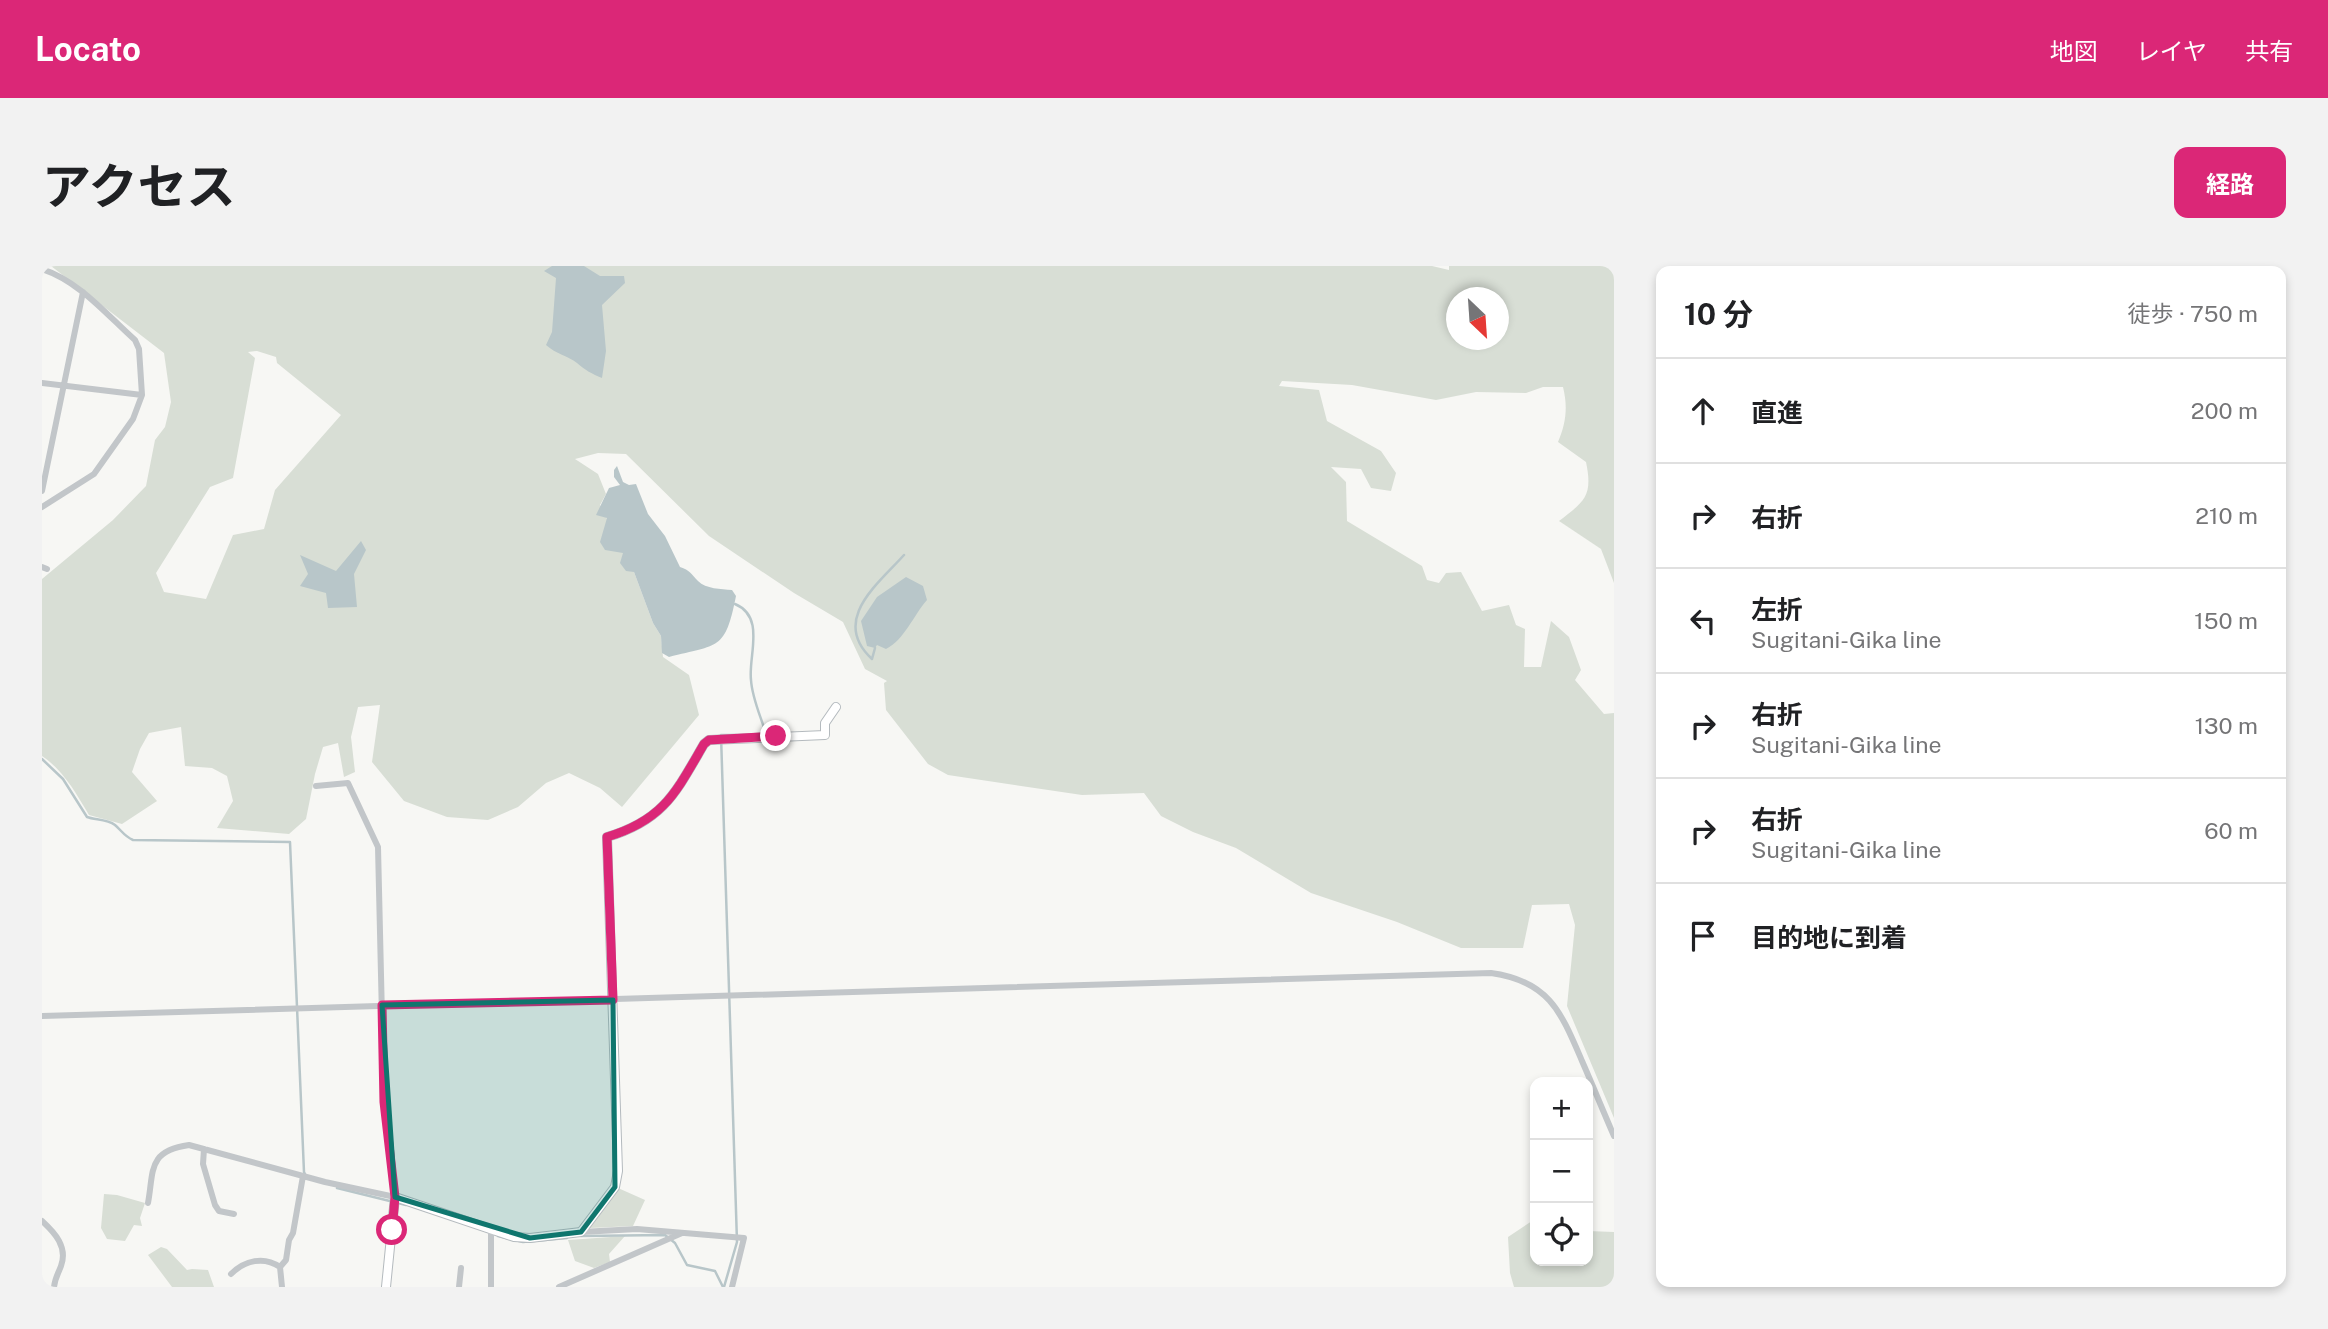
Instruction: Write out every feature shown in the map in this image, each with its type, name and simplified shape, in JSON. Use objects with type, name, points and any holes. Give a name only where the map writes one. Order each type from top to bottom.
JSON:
[{"type":"main road","points":[[386,1287],[395,1197],[514,1237],[530,1238],[581,1232],[618,1180],[607,837],[630,828],[662,809],[677,791],[704,744],[709,740],[825,735],[825,723],[836,707]]},
{"type":"street","points":[[42,269],[58,274],[83,292],[138,344],[142,395],[133,419],[94,474],[42,507]]},
{"type":"street","points":[[42,491],[83,292]]},
{"type":"street","points":[[42,383],[142,395]]},
{"type":"street","points":[[148,1203],[151,1170],[155,1162],[164,1153],[188,1145],[395,1197],[384,1102],[378,847],[348,783],[316,786]]},
{"type":"street","points":[[42,1017],[1502,974],[1513,976],[1541,992],[1565,1020],[1614,1136]]},
{"type":"street","points":[[204,1149],[203,1164],[215,1205],[219,1211],[234,1214]]},
{"type":"street","points":[[282,1287],[281,1267],[286,1260],[289,1240],[293,1233],[303,1176]]},
{"type":"street","points":[[42,1221],[63,1249],[64,1257],[54,1287]]},
{"type":"street","points":[[581,1232],[637,1229],[744,1238],[732,1287]]},
{"type":"street","points":[[491,1230],[491,1287]]},
{"type":"street","points":[[559,1287],[684,1232]]},
{"type":"street","points":[[232,1274],[239,1266],[254,1261],[264,1261],[281,1267]]},
{"type":"street","points":[[459,1287],[461,1268]]},
{"type":"highlighted area","points":[[613,1000],[615,1187],[581,1232],[530,1238],[395,1197],[382,1005]]},
{"type":"shaded area","points":[[51,266],[1432,266],[1449,270],[1449,266],[1614,266],[1614,583],[1601,549],[1559,521],[1581,503],[1588,483],[1586,462],[1558,442],[1565,415],[1563,387],[1543,387],[1526,393],[1476,392],[1436,400],[1352,385],[1282,381],[1279,386],[1319,390],[1327,421],[1381,451],[1396,473],[1391,491],[1371,488],[1361,469],[1331,467],[1346,482],[1347,521],[1422,566],[1427,580],[1439,583],[1446,573],[1461,572],[1482,611],[1509,605],[1516,625],[1525,629],[1524,667],[1541,667],[1551,621],[1569,637],[1581,670],[1575,680],[1604,714],[1614,713],[1614,1118],[1567,1006],[1575,925],[1569,904],[1532,905],[1523,948],[1461,948],[1397,922],[1311,893],[1236,848],[1193,832],[1161,816],[1144,793],[1082,795],[948,775],[928,764],[886,710],[884,683],[887,681],[865,669],[843,622],[709,536],[626,454],[598,453],[575,459],[598,474],[606,494],[600,505],[634,572],[653,623],[661,636],[663,657],[689,675],[699,715],[622,807],[600,788],[569,773],[546,783],[518,807],[488,820],[447,817],[404,801],[372,762],[380,705],[358,707],[351,737],[355,772],[344,777],[338,743],[323,747],[306,819],[289,834],[217,828],[233,801],[227,776],[212,768],[185,766],[181,727],[149,733],[132,772],[157,801],[122,824],[89,815],[63,775],[42,756],[42,579],[113,520],[146,486],[155,440],[165,427],[171,402],[164,353]],"holes":[[[257,351],[276,357],[277,363],[341,415],[275,490],[264,529],[233,535],[206,599],[164,592],[156,573],[210,487],[233,478],[255,358],[248,352]]]},
{"type":"shaded area","points":[[552,266],[584,266],[600,276],[624,276],[625,283],[602,305],[606,351],[602,378],[546,345],[552,332],[556,278],[544,271]]},
{"type":"shaded area","points":[[617,466],[623,482],[636,484],[648,514],[665,536],[680,567],[705,586],[732,590],[736,596],[728,627],[717,642],[699,650],[669,657],[662,653],[661,636],[653,623],[634,572],[626,571],[620,563],[623,553],[605,550],[600,542],[607,518],[596,515],[609,488],[620,485],[614,477]]},
{"type":"shaded area","points":[[361,541],[366,550],[354,574],[357,607],[328,608],[326,593],[300,586],[308,574],[300,555],[336,571]]},
{"type":"shaded area","points":[[906,577],[923,586],[927,600],[893,645],[886,649],[877,645],[875,648],[867,646],[861,621],[877,597]]},
{"type":"shaded area","points":[[618,1188],[645,1200],[633,1226],[590,1228],[590,1223]]},
{"type":"shaded area","points":[[104,1194],[145,1203],[140,1218],[142,1226],[134,1225],[125,1241],[107,1239],[101,1228]]},
{"type":"shaded area","points":[[1530,1222],[1530,1266],[1593,1266],[1593,1231],[1614,1232],[1614,1287],[1514,1287],[1510,1273],[1508,1237]]},
{"type":"shaded area","points":[[625,1236],[609,1254],[610,1262],[594,1268],[575,1261],[568,1240]]},
{"type":"shaded area","points":[[161,1247],[167,1249],[187,1270],[208,1270],[214,1287],[172,1287],[148,1255]]},
{"type":"waterway","points":[[875,648],[872,659],[860,645],[856,630],[857,617],[871,590],[904,555]]},
{"type":"waterway","points":[[735,604],[744,610],[753,627],[752,687],[766,734]]},
{"type":"waterway","points":[[724,1287],[737,1242],[721,735],[736,735]]},
{"type":"waterway","points":[[42,759],[63,779],[87,817],[112,823],[133,840],[290,842],[306,1176]]},
{"type":"waterway","points":[[337,1188],[406,1205]]},
{"type":"waterway","points":[[581,1236],[665,1235],[675,1243],[687,1265],[715,1271],[723,1287]]},
{"type":"waterway","points":[[498,1236],[523,1242],[567,1238]]},
{"type":"route","points":[[392,1230],[395,1197],[384,1102],[382,1005],[613,1000],[607,837],[630,828],[662,809],[677,791],[704,744],[709,740],[776,736]]}]
